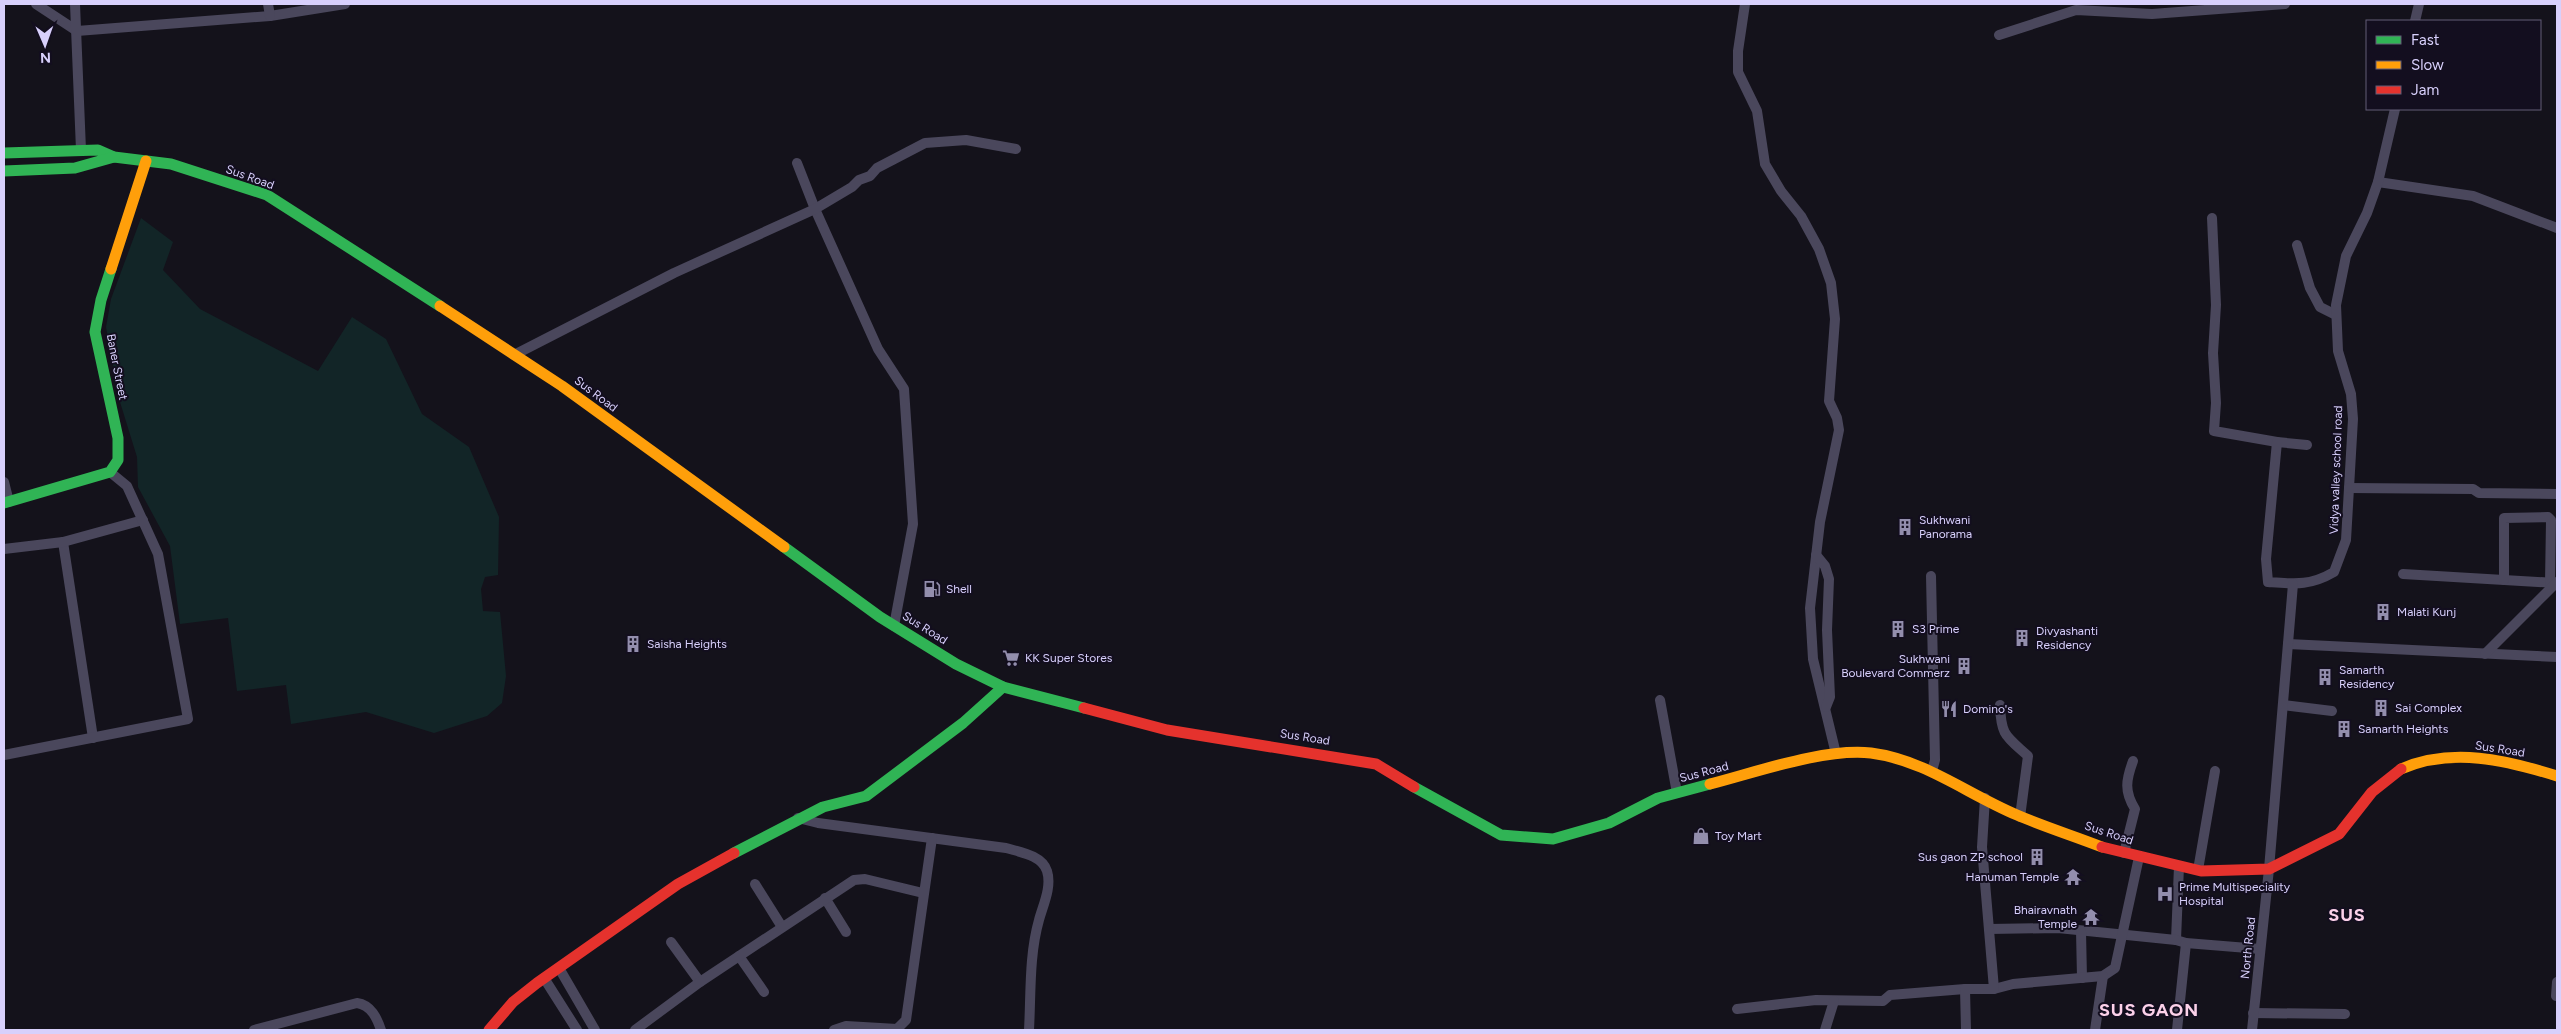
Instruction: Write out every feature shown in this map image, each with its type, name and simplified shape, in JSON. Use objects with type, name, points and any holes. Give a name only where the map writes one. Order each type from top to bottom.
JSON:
[{"type":"main road","name":"Sus Road","points":[[4,153],[98,150],[114,157],[171,164],[267,196],[327,232],[562,386],[674,469],[894,626],[956,664],[1003,686],[1167,730],[1376,764],[1501,835],[1553,839],[1609,822],[1658,798],[1791,763],[1836,754],[1869,754],[1903,759],[1932,771],[2020,817],[2124,853],[2198,870],[2269,868],[2286,862],[2339,834],[2372,792],[2402,768],[2436,758],[2468,758],[2518,764],[2557,776]]},
{"type":"main road","name":"Sus Road","points":[[4,171],[102,164],[114,157]]},
{"type":"main road","name":"Baner Street","points":[[110,472],[118,460],[118,438],[95,332],[101,300],[146,161]]},
{"type":"main road","points":[[6,502],[110,472]]},
{"type":"main road","points":[[489,1030],[513,1002],[544,978],[678,884],[798,818],[823,807],[866,796],[963,723],[1003,686]]},
{"type":"street","points":[[36,4],[77,31],[270,16],[345,4]]},
{"type":"street","points":[[75,4],[81,150]]},
{"type":"street","points":[[268,4],[270,16]]},
{"type":"street","points":[[1745,4],[1738,51],[1738,72],[1757,111],[1765,164],[1776,184],[1801,216],[1819,249],[1831,283],[1835,319],[1830,401],[1839,430],[1820,522],[1810,608],[1812,659],[1826,707],[1836,754]]},
{"type":"street","points":[[1999,35],[2076,10],[2152,14],[2285,4]]},
{"type":"street","points":[[2416,20],[2420,4]]},
{"type":"street","name":"Vidya valley school road","points":[[2277,442],[2266,558],[2268,582],[2293,584],[2318,582],[2334,572],[2346,540],[2353,419],[2351,394],[2338,351],[2336,305],[2346,256],[2367,213],[2378,182],[2395,110]]},
{"type":"street","points":[[514,354],[674,273],[815,210],[859,180],[870,176],[876,168],[925,143],[966,140],[1016,149]]},
{"type":"street","points":[[797,163],[815,210],[878,349],[904,389],[913,524],[894,626]]},
{"type":"street","points":[[2378,182],[2473,196],[2557,228]]},
{"type":"street","points":[[2212,218],[2216,305],[2213,353],[2216,403],[2214,431],[2307,446]]},
{"type":"street","points":[[2298,245],[2310,288],[2320,307],[2336,314]]},
{"type":"street","points":[[4,755],[188,719],[158,554],[127,486],[110,472]]},
{"type":"street","points":[[4,482],[6,502]]},
{"type":"street","points":[[2349,488],[2473,489],[2479,493],[2557,494]]},
{"type":"street","points":[[2485,654],[2554,581],[2551,520],[2548,517],[2504,518],[2503,577]]},
{"type":"street","points":[[4,549],[62,542],[143,520]]},
{"type":"street","points":[[62,542],[93,738]]},
{"type":"street","points":[[1816,556],[1825,566],[1829,579],[1827,630],[1830,696],[1826,707]]},
{"type":"street","points":[[2403,574],[2503,577],[2554,581]]},
{"type":"street","points":[[1931,576],[1935,760],[1932,771]]},
{"type":"street","points":[[2269,868],[2293,584]]},
{"type":"street","points":[[2288,644],[2557,657]]},
{"type":"street","points":[[1660,700],[1678,793]]},
{"type":"street","points":[[2000,705],[2001,726],[2006,737],[2028,756],[2020,817]]},
{"type":"street","points":[[2283,705],[2332,711]]},
{"type":"street","points":[[2124,853],[2135,809],[2127,795],[2126,788],[2133,761]]},
{"type":"street","points":[[2198,870],[2215,772]]},
{"type":"street","points":[[1985,798],[1982,847],[1994,989]]},
{"type":"street","points":[[798,818],[818,823],[978,843],[1025,853],[1040,860],[1047,870],[1046,897],[1035,936],[1028,1030]]},
{"type":"street","points":[[834,1030],[846,1026],[897,1029],[906,1020],[932,838]]},
{"type":"street","points":[[1737,1010],[1816,1000],[1883,1001],[1890,995],[1964,989],[1994,989],[2013,984],[2103,976],[2115,968],[2140,857]]},
{"type":"street","points":[[2177,1030],[2181,941],[2179,866]]},
{"type":"street","name":"North Road","points":[[2252,1030],[2269,868]]},
{"type":"street","points":[[635,1030],[700,982],[825,898],[860,879],[923,893]]},
{"type":"street","points":[[755,884],[782,927]]},
{"type":"street","points":[[825,898],[846,932]]},
{"type":"street","points":[[1989,929],[2058,928],[2260,949]]},
{"type":"street","points":[[2081,931],[2082,978]]},
{"type":"street","points":[[671,942],[700,982]]},
{"type":"street","points":[[739,956],[764,992]]},
{"type":"street","points":[[559,968],[595,1030]]},
{"type":"street","points":[[2096,1030],[2103,976]]},
{"type":"street","points":[[544,978],[578,1030]]},
{"type":"street","points":[[2556,996],[2557,982]]},
{"type":"street","points":[[1964,989],[1966,1030]]},
{"type":"street","points":[[1825,1030],[1834,1001]]},
{"type":"street","points":[[254,1030],[357,1003],[366,1006],[377,1018],[381,1030]]},
{"type":"street","points":[[2253,1013],[2345,1014]]},
{"type":"green space","points":[[141,218],[173,242],[163,270],[200,309],[318,371],[352,317],[386,339],[422,414],[469,447],[499,517],[498,575],[485,577],[481,589],[483,611],[500,612],[506,676],[502,703],[487,716],[434,733],[366,712],[291,724],[286,685],[237,691],[228,618],[180,624],[170,546],[138,487],[137,457],[120,402],[106,327],[111,299]]},
{"type":"traffic: fast","points":[[4,153],[98,150],[114,157],[171,164],[267,195],[440,306]]},
{"type":"traffic: fast","points":[[4,171],[75,168],[114,157]]},
{"type":"traffic: fast","points":[[4,503],[110,472],[118,460],[118,438],[95,332],[101,300],[111,269]]},
{"type":"traffic: fast","points":[[784,547],[880,617],[956,664],[1003,687],[1084,708]]},
{"type":"traffic: fast","points":[[734,853],[823,807],[866,796],[963,723],[1003,687]]},
{"type":"traffic: fast","points":[[1414,787],[1501,835],[1553,839],[1609,823],[1658,798],[1710,784]]},
{"type":"traffic: slow","points":[[111,269],[146,161]]},
{"type":"traffic: slow","points":[[440,306],[562,386],[784,547]]},
{"type":"traffic: slow","points":[[1710,784],[1811,757],[1852,752],[1871,753],[1891,757],[1928,770],[2017,815],[2102,847]]},
{"type":"traffic: slow","points":[[2401,769],[2420,762],[2459,757],[2499,761],[2557,776]]},
{"type":"traffic: jam","points":[[1084,708],[1167,730],[1376,764],[1414,787]]},
{"type":"traffic: jam","points":[[2102,847],[2201,871],[2269,869],[2339,834],[2372,792],[2401,769]]},
{"type":"traffic: jam","points":[[489,1030],[513,1002],[537,983],[678,884],[734,853]]},
{"type":"place","name":"Sukhwani Panorama","points":[[1905,527]]},
{"type":"place","name":"Shell","points":[[932,589]]},
{"type":"place","name":"Malati Kunj","points":[[2383,612]]},
{"type":"place","name":"S3 Prime","points":[[1898,629]]},
{"type":"place","name":"Divyashanti Residency","points":[[2022,638]]},
{"type":"place","name":"Saisha Heights","points":[[633,644]]},
{"type":"place","name":"KK Super Stores","points":[[1011,658]]},
{"type":"place","name":"Sukhwani Boulevard Commerz","points":[[1964,666]]},
{"type":"place","name":"Samarth Residency","points":[[2325,677]]},
{"type":"place","name":"Sai Complex","points":[[2381,708]]},
{"type":"place","name":"Domino's","points":[[1949,709]]},
{"type":"place","name":"Samarth Heights","points":[[2344,729]]},
{"type":"place","name":"Toy Mart","points":[[1701,836]]},
{"type":"place","name":"Sus gaon ZP school","points":[[2037,857]]},
{"type":"place","name":"Hanuman Temple","points":[[2073,877]]},
{"type":"place","name":"Prime Multispeciality Hospital","points":[[2165,894]]},
{"type":"place","name":"Bhairavnath Temple","points":[[2091,917]]},
{"type":"district","name":"SUS","points":[[2347,915]]},
{"type":"district","name":"SUS GAON","points":[[2149,1010]]}]
